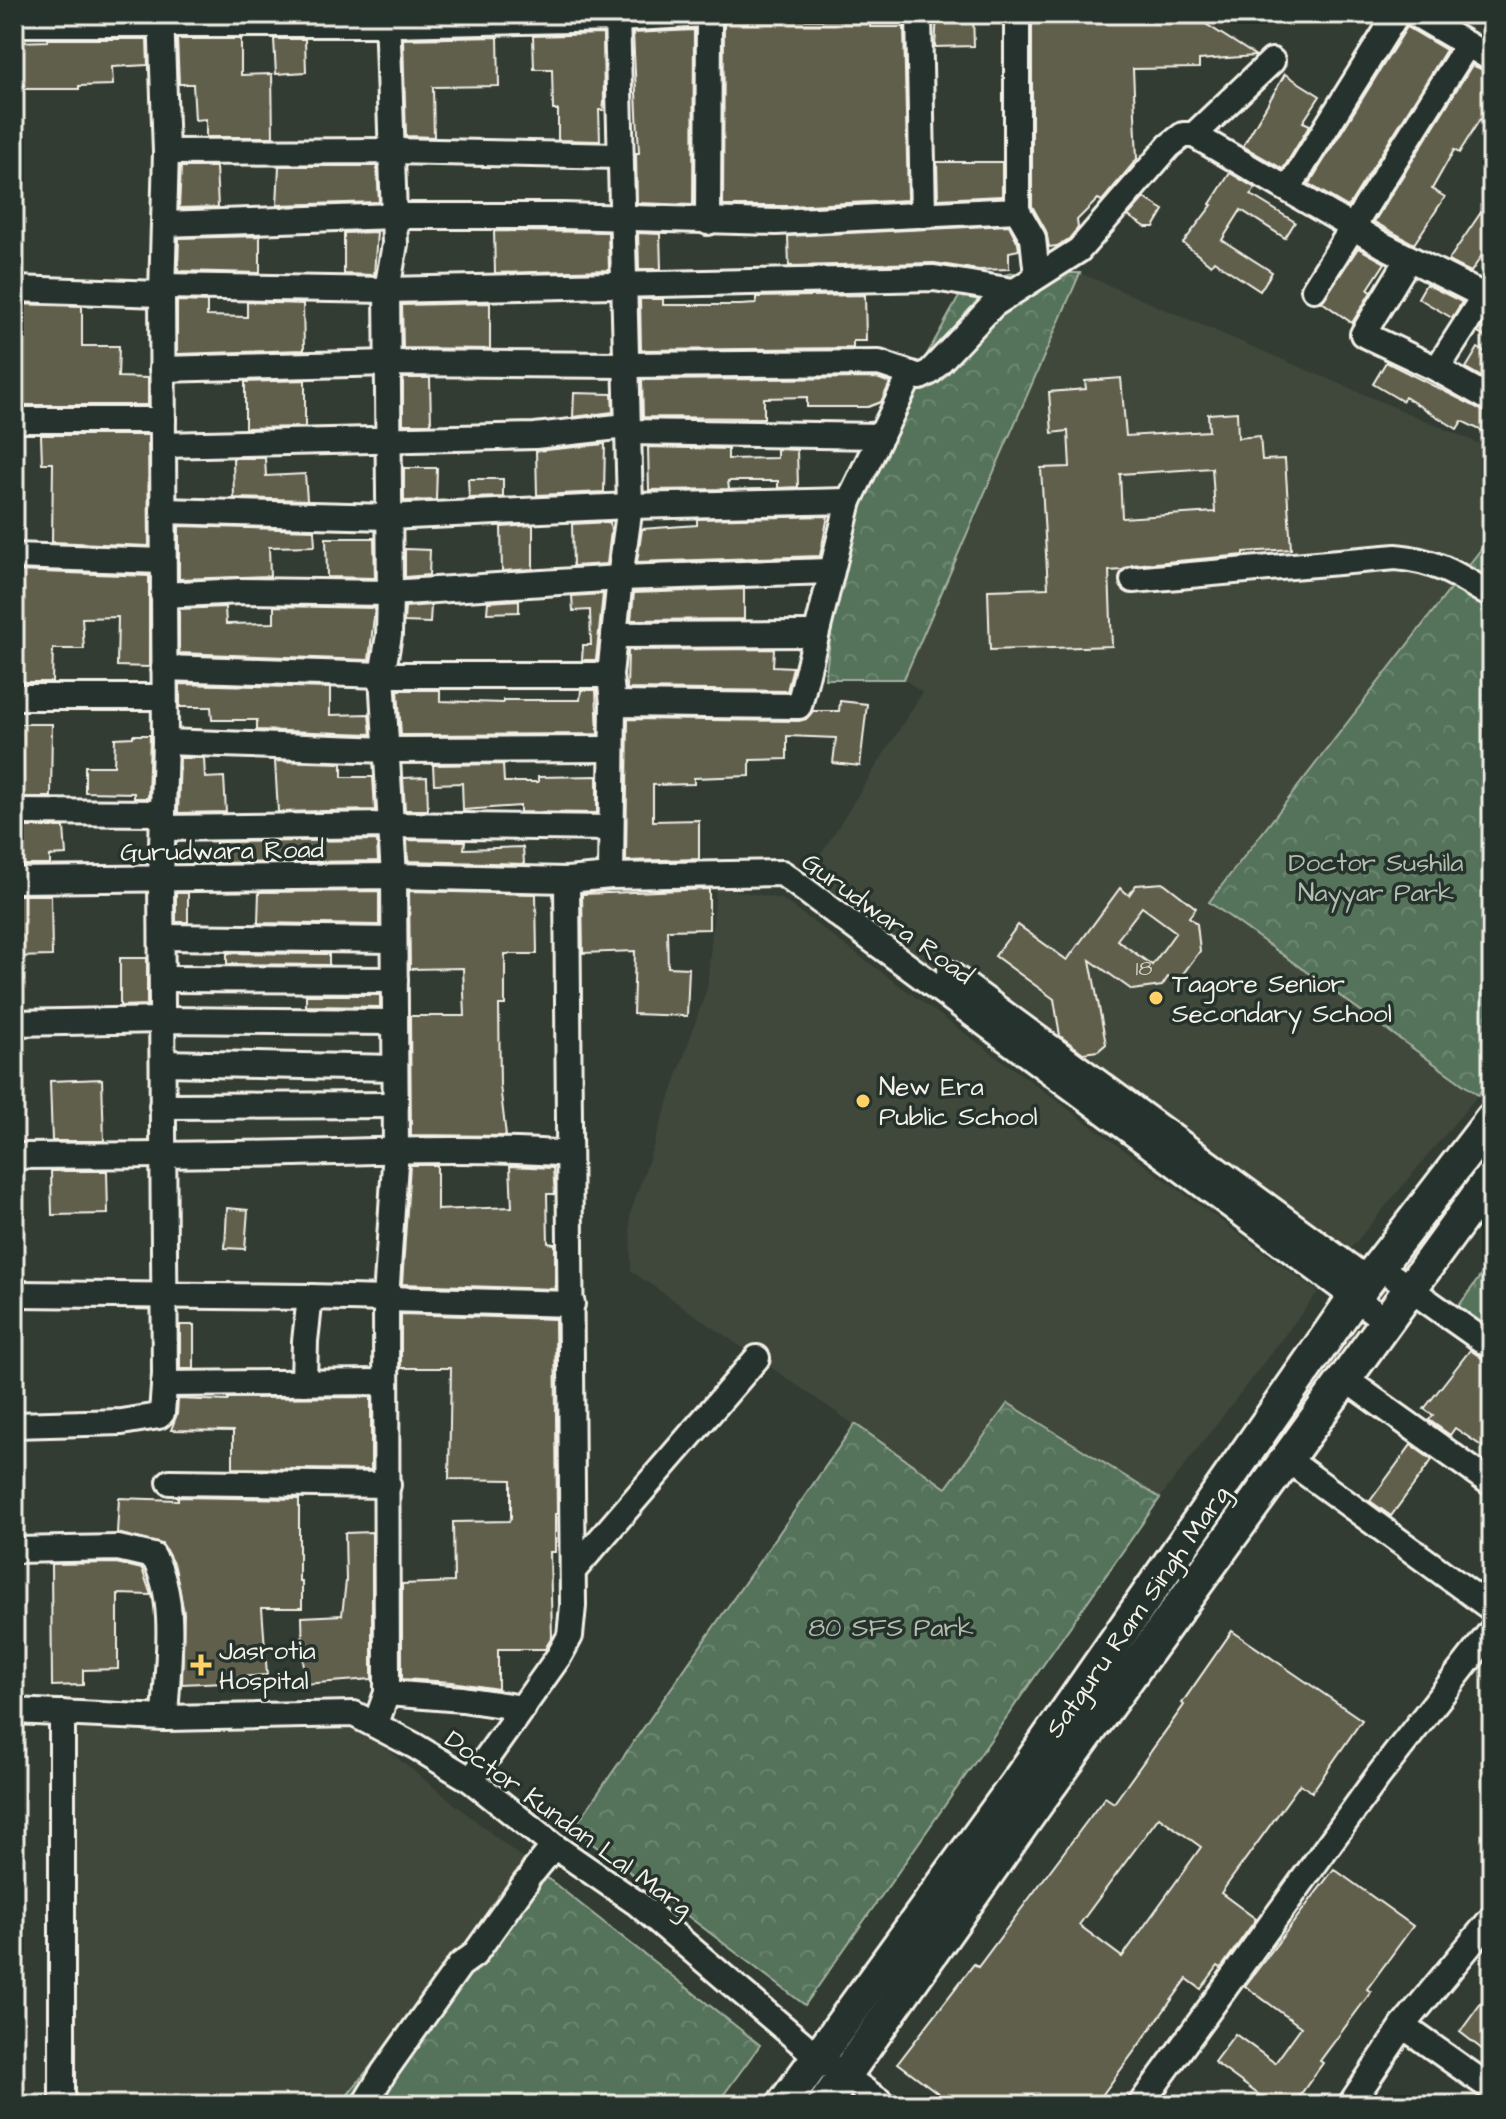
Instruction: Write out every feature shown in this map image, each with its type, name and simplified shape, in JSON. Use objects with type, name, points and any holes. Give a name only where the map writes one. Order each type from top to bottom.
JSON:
[{"type":"main road","name":"Satguru Ram Singh Marg","points":[[783,2105],[1016,1784],[1367,1282],[1492,1119]]},
{"type":"main road","name":"Satguru Ram Singh Marg","points":[[824,2105],[1037,1803],[1492,1176]]},
{"type":"street","points":[[14,24],[161,19],[708,14],[708,222]]},
{"type":"street","points":[[919,14],[923,215]]},
{"type":"street","points":[[1017,14],[1017,210],[1033,238],[1037,276]]},
{"type":"street","points":[[1288,189],[1397,14]]},
{"type":"street","points":[[1415,14],[1492,59]]},
{"type":"street","points":[[611,876],[613,704],[610,675],[630,506],[617,16]]},
{"type":"street","points":[[14,1425],[122,1422],[162,1413],[161,880],[165,742],[162,290],[166,152],[161,19]]},
{"type":"street","points":[[376,1723],[387,1693],[386,1299],[396,1149],[394,876],[382,675],[389,635],[390,593],[388,517],[391,441],[387,290],[395,244],[388,19]]},
{"type":"street","points":[[1314,289],[1467,45]]},
{"type":"street","points":[[1194,135],[1272,61]]},
{"type":"street","points":[[162,369],[390,363],[879,363],[920,377],[930,372],[993,305],[1079,250],[1169,146],[1183,135],[1194,135],[1409,258],[1489,294],[1437,369]]},
{"type":"street","points":[[166,152],[392,151],[619,156]]},
{"type":"street","points":[[164,224],[394,216],[792,222],[1017,210]]},
{"type":"street","points":[[1409,258],[1363,334],[1437,369],[1492,400]]},
{"type":"street","points":[[14,289],[387,290],[934,278],[1013,291]]},
{"type":"street","points":[[613,704],[799,706],[849,501],[911,374]]},
{"type":"street","points":[[14,420],[163,420]]},
{"type":"street","points":[[163,445],[391,441],[627,429],[881,436]]},
{"type":"street","points":[[163,511],[388,517],[630,506],[849,501]]},
{"type":"street","points":[[14,556],[162,561]]},
{"type":"street","points":[[1133,580],[1396,557],[1419,559],[1441,566],[1492,596]]},
{"type":"street","points":[[163,595],[241,591],[390,593],[620,578],[831,571]]},
{"type":"street","points":[[614,635],[815,634]]},
{"type":"street","points":[[164,668],[382,675],[610,675]]},
{"type":"street","points":[[14,697],[164,697]]},
{"type":"street","points":[[165,742],[388,750],[611,749]]},
{"type":"street","points":[[14,812],[163,821],[611,828]]},
{"type":"street","name":"Gurudwara Road","points":[[14,880],[394,876],[567,880],[611,876],[782,873],[1367,1282],[1386,1321]]},
{"type":"street","points":[[471,1780],[569,1640],[573,1606],[567,880]]},
{"type":"street","points":[[163,937],[394,940]]},
{"type":"street","points":[[949,973],[1367,1282],[1410,1287],[1492,1347]]},
{"type":"street","points":[[163,979],[395,980]]},
{"type":"street","points":[[14,1023],[163,1020],[395,1022]]},
{"type":"street","points":[[163,1063],[395,1068]]},
{"type":"street","points":[[162,1106],[396,1105]]},
{"type":"street","points":[[14,1156],[396,1149],[518,1150],[569,1154]]},
{"type":"street","points":[[14,1294],[572,1304]]},
{"type":"street","points":[[304,1383],[310,1297]]},
{"type":"street","points":[[573,1571],[757,1358]]},
{"type":"street","points":[[1345,1379],[1492,1484]]},
{"type":"street","points":[[164,1384],[385,1382]]},
{"type":"street","points":[[1288,1460],[1492,1609]]},
{"type":"street","points":[[170,1482],[388,1485]]},
{"type":"street","points":[[14,1550],[118,1548],[153,1556],[162,1572],[168,1599],[165,1718]]},
{"type":"street","points":[[1140,2105],[1379,1775],[1492,1630]]},
{"type":"street","points":[[387,1693],[523,1708]]},
{"type":"street","name":"Doctor Kundan Lal Marg","points":[[14,1711],[165,1718],[354,1714],[376,1723],[471,1780],[554,1846],[638,1904],[818,2057],[885,2105]]},
{"type":"street","points":[[62,1713],[62,2105]]},
{"type":"street","points":[[364,2105],[460,1965],[474,1955],[554,1846]]},
{"type":"street","points":[[1350,2105],[1403,2026],[1492,1918]]},
{"type":"street","points":[[1403,2026],[1492,2089]]},
{"type":"shaded area","points":[[1080,273],[1492,449],[1492,535],[1210,901],[1478,1095],[1333,1270],[806,878],[922,693],[904,679]]},
{"type":"shaded area","name":"New Era Public School","points":[[716,887],[782,899],[1318,1292],[1160,1498],[1008,1403],[946,1488],[631,1271],[630,1214],[707,988]]},
{"type":"shaded area","points":[[67,1709],[339,1711],[532,1866],[341,2103],[75,2104]]},
{"type":"green space","points":[[1013,273],[1080,273],[904,679],[825,679],[849,495],[966,284]]},
{"type":"green space","name":"Doctor Sushila Nayyar Park","points":[[1492,535],[1492,1075],[1478,1095],[1209,902]]},
{"type":"green space","points":[[1492,1260],[1492,1363],[1442,1329]]},
{"type":"green space","name":"80 SFS Park","points":[[1008,1403],[1160,1498],[805,2005],[573,1829],[855,1424],[946,1488]]},
{"type":"green space","points":[[532,1866],[760,2045],[716,2105],[444,2105],[444,2101],[341,2103]]},
{"type":"building","points":[[724,14],[751,14],[751,19],[870,20],[870,27],[904,27],[908,200],[723,206]]},
{"type":"building","points":[[937,14],[973,14],[974,46],[935,47]]},
{"type":"building","points":[[1032,14],[1190,14],[1256,56],[1199,60],[1199,68],[1133,69],[1137,159],[1102,201],[1098,199],[1077,220],[1078,228],[1069,239],[1049,247],[1046,231],[1032,206]]},
{"type":"building","points":[[1407,27],[1446,50],[1348,207],[1309,184]]},
{"type":"building","points":[[694,30],[693,205],[637,203],[636,153],[639,153],[633,33]]},
{"type":"building","points":[[603,34],[604,103],[603,110],[599,110],[600,141],[558,140],[558,110],[553,110],[552,69],[534,69],[533,36]]},
{"type":"building","points":[[498,37],[499,86],[433,87],[434,137],[406,136],[403,39]]},
{"type":"building","points":[[147,39],[148,65],[112,67],[113,85],[79,86],[79,89],[15,89],[15,42]]},
{"type":"building","points":[[177,39],[241,39],[241,75],[272,74],[273,137],[206,137],[206,119],[195,120],[193,84],[179,84]]},
{"type":"building","points":[[274,39],[305,39],[306,72],[276,74]]},
{"type":"building","points":[[1472,65],[1492,74],[1492,126],[1480,119],[1459,153],[1454,150],[1432,189],[1445,197],[1414,244],[1374,222]]},
{"type":"building","points":[[1285,74],[1320,96],[1303,122],[1310,125],[1283,169],[1243,146]]},
{"type":"building","points":[[937,162],[1002,162],[1002,196],[938,199]]},
{"type":"building","points":[[279,166],[377,166],[379,202],[277,205]]},
{"type":"building","points":[[181,167],[216,167],[218,207],[179,208]]},
{"type":"building","points":[[1230,173],[1255,188],[1251,195],[1295,222],[1285,238],[1241,210],[1222,240],[1272,272],[1260,291],[1214,261],[1211,265],[1183,243],[1212,205]]},
{"type":"building","points":[[1492,196],[1492,240],[1471,272],[1448,261]]},
{"type":"building","points":[[1144,198],[1164,210],[1154,227],[1146,227],[1128,216]]},
{"type":"building","points":[[1009,225],[1019,250],[1009,252],[1009,269],[979,270],[934,263],[789,266],[788,236]]},
{"type":"building","points":[[494,231],[608,232],[609,270],[495,273]]},
{"type":"building","points":[[377,232],[374,275],[344,274],[344,233]]},
{"type":"building","points":[[638,233],[660,234],[661,269],[639,269]]},
{"type":"building","points":[[260,236],[260,273],[178,271],[179,238]]},
{"type":"building","points":[[1358,248],[1385,263],[1352,323],[1322,302]]},
{"type":"building","points":[[1426,284],[1462,302],[1452,318],[1418,298]]},
{"type":"building","points":[[865,295],[866,341],[853,341],[853,348],[641,350],[640,299],[663,299],[663,305],[740,305],[756,304],[756,297]]},
{"type":"building","points":[[177,301],[207,302],[207,316],[247,317],[247,302],[303,304],[304,350],[177,354]]},
{"type":"building","points":[[490,303],[490,349],[403,348],[402,305]]},
{"type":"building","points":[[14,304],[82,306],[82,346],[119,346],[118,377],[148,378],[148,405],[14,405]]},
{"type":"building","points":[[1492,312],[1492,341],[1478,333]]},
{"type":"building","points":[[1478,348],[1492,356],[1492,383],[1466,368]]},
{"type":"building","points":[[1386,362],[1492,415],[1492,436],[1462,421],[1457,429],[1405,397],[1402,401],[1373,384]]},
{"type":"building","points":[[403,378],[430,378],[431,424],[403,424]]},
{"type":"building","points":[[877,378],[890,383],[881,402],[868,407],[807,407],[807,397],[764,398],[764,418],[643,417],[642,380]]},
{"type":"building","points":[[1121,378],[1126,436],[1209,431],[1208,414],[1237,412],[1238,438],[1260,436],[1262,460],[1285,459],[1291,549],[1132,565],[1123,570],[1109,571],[1112,646],[990,650],[988,590],[1048,588],[1041,468],[1070,467],[1068,431],[1052,433],[1049,392],[1086,389],[1085,381]],"holes":[[[1212,468],[1215,512],[1122,518],[1120,474]]]},
{"type":"building","points":[[305,380],[305,427],[245,428],[245,382]]},
{"type":"building","points":[[574,393],[612,394],[613,412],[573,417]]},
{"type":"building","points":[[41,435],[148,435],[149,546],[52,542],[53,463],[42,463]]},
{"type":"building","points":[[605,444],[604,492],[537,495],[536,451]]},
{"type":"building","points":[[648,447],[728,449],[728,459],[777,458],[777,449],[797,450],[798,487],[778,488],[778,481],[728,481],[729,489],[649,490]]},
{"type":"building","points":[[233,458],[265,458],[266,476],[305,474],[307,500],[234,498]]},
{"type":"building","points":[[404,468],[437,468],[436,500],[404,501]]},
{"type":"building","points":[[468,479],[503,479],[503,497],[469,498]]},
{"type":"building","points":[[828,516],[820,556],[637,562],[642,529],[697,525],[697,519]]},
{"type":"building","points":[[610,522],[607,564],[573,566],[572,524]]},
{"type":"building","points":[[533,525],[533,569],[502,571],[501,527]]},
{"type":"building","points":[[179,526],[314,530],[315,546],[269,547],[270,576],[179,579]]},
{"type":"building","points":[[326,538],[374,538],[375,578],[327,577]]},
{"type":"building","points":[[405,549],[430,550],[429,575],[405,577]]},
{"type":"building","points":[[15,571],[149,576],[149,667],[117,666],[118,617],[82,618],[84,649],[53,649],[52,682],[16,682]]},
{"type":"building","points":[[744,589],[744,619],[631,620],[634,593]]},
{"type":"building","points":[[603,594],[596,660],[582,660],[583,645],[591,645],[590,610],[573,611],[572,596]]},
{"type":"building","points":[[519,600],[519,612],[487,613],[488,602]]},
{"type":"building","points":[[431,605],[430,623],[404,622],[405,607]]},
{"type":"building","points":[[274,606],[375,608],[369,660],[179,653],[179,609],[225,607],[226,624],[274,623]]},
{"type":"building","points":[[774,649],[773,666],[793,667],[787,691],[627,689],[628,650]]},
{"type":"building","points":[[180,684],[330,688],[330,715],[369,714],[371,734],[257,730],[257,720],[212,720],[211,707],[180,707]]},
{"type":"building","points":[[398,690],[440,690],[440,701],[503,703],[503,700],[580,700],[581,690],[596,690],[598,734],[401,735]]},
{"type":"building","points":[[840,701],[867,704],[860,766],[833,763],[836,738],[787,736],[787,759],[750,760],[750,776],[694,778],[694,784],[653,785],[653,821],[699,820],[699,859],[626,861],[628,719],[799,721],[806,719],[813,711],[839,711]]},
{"type":"building","points":[[14,724],[52,724],[51,797],[21,797],[21,752],[14,752]]},
{"type":"building","points":[[150,735],[148,798],[134,798],[134,793],[85,792],[85,766],[114,766],[115,738]]},
{"type":"building","points":[[180,758],[204,758],[205,778],[224,777],[226,812],[178,813]]},
{"type":"building","points":[[275,761],[342,763],[342,777],[373,777],[375,810],[278,812]]},
{"type":"building","points":[[503,764],[504,782],[538,782],[538,777],[597,776],[597,813],[520,812],[520,806],[463,810],[462,783],[434,784],[433,765]]},
{"type":"building","points":[[427,777],[428,810],[405,810],[403,778]]},
{"type":"building","points":[[18,827],[64,827],[66,855],[50,856],[50,865],[21,865]]},
{"type":"building","points":[[377,840],[378,861],[216,863],[216,842]]},
{"type":"building","points":[[407,840],[465,841],[464,849],[523,847],[524,864],[408,861]]},
{"type":"building","points":[[1164,883],[1196,908],[1189,917],[1197,924],[1200,951],[1176,983],[1168,977],[1162,986],[1132,990],[1090,960],[1106,1044],[1098,1051],[1083,1053],[1060,1036],[1054,999],[995,956],[1018,925],[1067,960],[1120,888],[1129,895],[1136,885]],"holes":[[[1142,907],[1176,932],[1152,965],[1117,940]]]},
{"type":"building","points":[[709,889],[709,929],[667,930],[668,967],[689,968],[687,1016],[633,1014],[635,951],[583,953],[582,894]]},
{"type":"building","points":[[379,891],[379,925],[258,923],[259,892]]},
{"type":"building","points":[[409,891],[536,894],[537,954],[505,954],[505,1005],[499,1005],[500,1085],[506,1136],[411,1135],[410,1016],[465,1016],[463,968],[410,969]]},
{"type":"building","points":[[176,893],[188,893],[188,922],[176,922]]},
{"type":"building","points":[[14,895],[51,895],[52,956],[14,957]]},
{"type":"building","points":[[227,953],[329,954],[329,965],[227,964]]},
{"type":"building","points":[[120,958],[147,958],[147,1005],[120,1006]]},
{"type":"building","points":[[306,995],[380,995],[380,1007],[306,1006]]},
{"type":"building","points":[[102,1079],[104,1141],[52,1141],[50,1081]]},
{"type":"building","points":[[410,1165],[437,1165],[437,1210],[512,1207],[510,1166],[553,1168],[555,1194],[547,1194],[548,1243],[555,1244],[555,1289],[402,1284]]},
{"type":"building","points":[[51,1171],[107,1171],[108,1214],[52,1215]]},
{"type":"building","points":[[227,1208],[248,1210],[245,1249],[225,1248]]},
{"type":"building","points":[[401,1314],[555,1319],[557,1514],[555,1552],[550,1552],[552,1637],[545,1649],[498,1649],[498,1689],[402,1679],[402,1584],[454,1582],[453,1522],[509,1521],[511,1480],[449,1479],[451,1368],[401,1368]]},
{"type":"building","points":[[180,1325],[194,1325],[194,1369],[180,1369]]},
{"type":"building","points":[[1470,1350],[1492,1365],[1492,1453],[1455,1428],[1450,1435],[1429,1420],[1433,1415],[1424,1409]]},
{"type":"building","points":[[371,1397],[371,1470],[233,1468],[233,1431],[171,1430],[178,1399],[228,1401],[228,1398]]},
{"type":"building","points":[[1411,1445],[1432,1460],[1391,1516],[1370,1501]]},
{"type":"building","points":[[178,1497],[299,1499],[302,1608],[262,1608],[267,1675],[224,1678],[224,1682],[182,1684],[184,1613],[175,1567],[162,1544],[117,1533],[119,1498],[178,1500]]},
{"type":"building","points":[[372,1532],[372,1679],[304,1684],[302,1617],[342,1615],[346,1581],[345,1533]]},
{"type":"building","points":[[116,1563],[142,1569],[151,1595],[118,1594],[118,1669],[83,1670],[83,1685],[52,1686],[51,1564]]},
{"type":"building","points":[[1232,1631],[1362,1720],[1312,1792],[1300,1784],[1221,1893],[1256,1919],[1221,1968],[1218,1966],[1201,1989],[1187,1979],[1095,2105],[954,2105],[898,2063],[974,1964],[978,1967],[1105,1797],[1114,1803],[1184,1705],[1182,1703]],"holes":[[[1159,1817],[1201,1847],[1122,1957],[1079,1925]]]},
{"type":"building","points":[[1334,1869],[1413,1926],[1367,1989],[1371,1992],[1320,2061],[1323,2063],[1293,2105],[1273,2105],[1214,2062],[1235,2034],[1275,2063],[1301,2027],[1245,1986]]},
{"type":"building","points":[[1492,1988],[1492,2057],[1460,2032]]},
{"type":"place","name":"Tagore Senior Secondary School","points":[[1156,998]]},
{"type":"place","name":"New Era Public School","points":[[863,1101]]},
{"type":"place","name":"Jasrotia Hospital","points":[[201,1665]]}]
